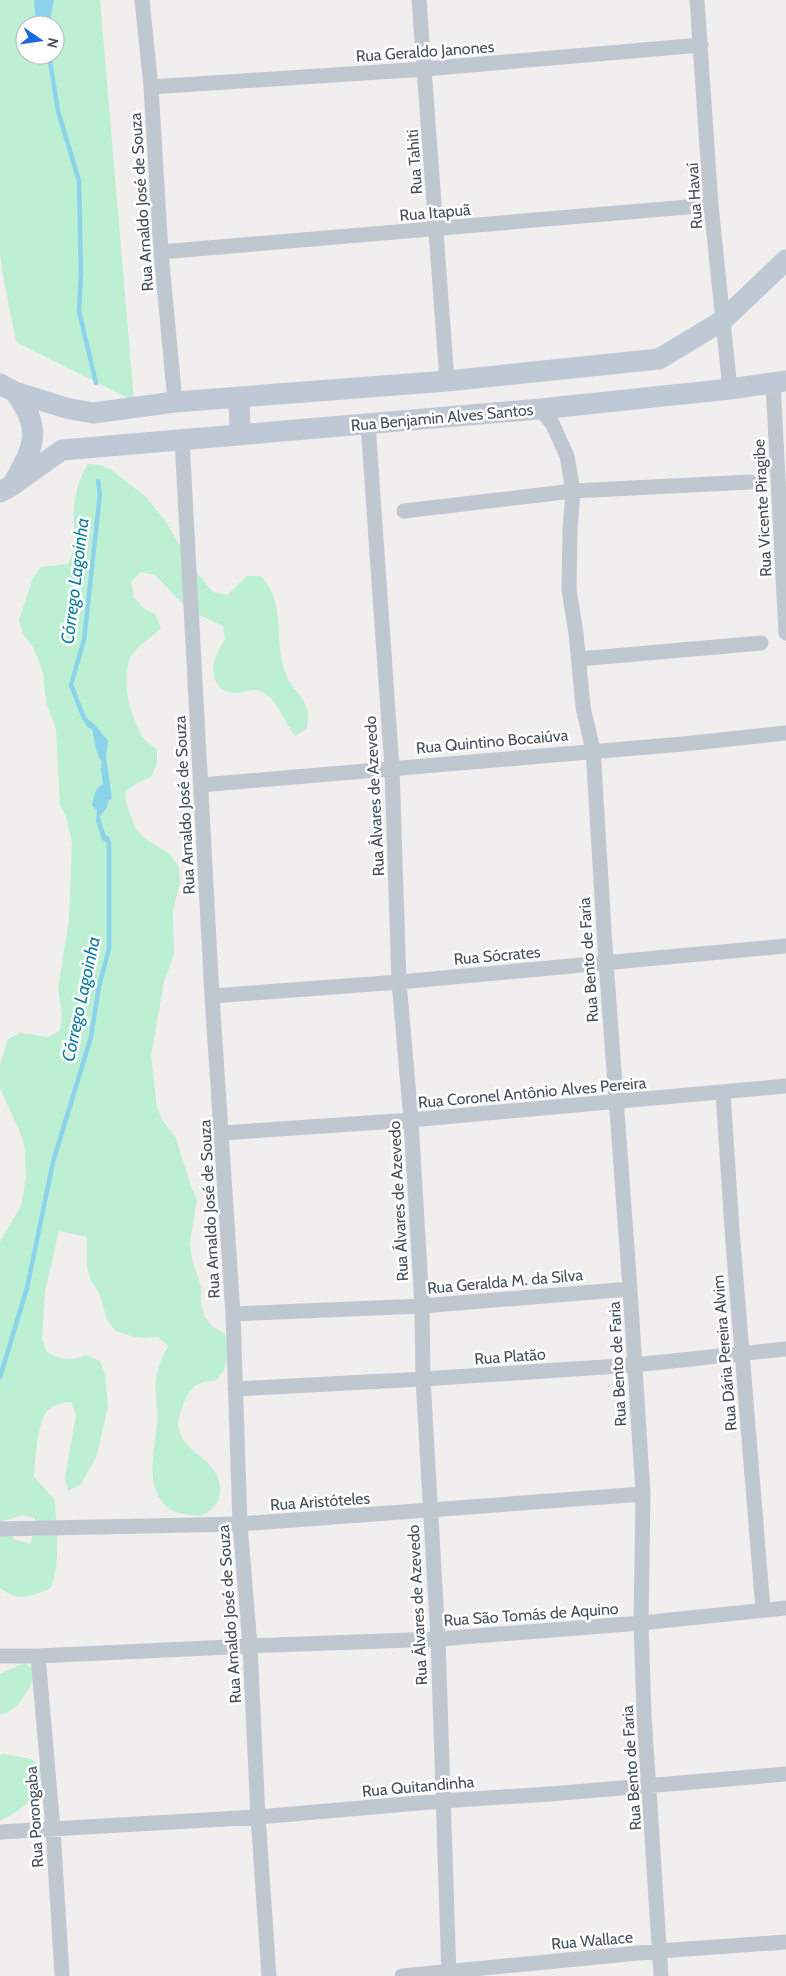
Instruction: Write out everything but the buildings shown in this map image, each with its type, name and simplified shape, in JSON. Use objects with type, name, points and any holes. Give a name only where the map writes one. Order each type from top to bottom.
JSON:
[{"type":"main road","points":[[5,385],[75,410],[93,413],[175,402],[447,380],[658,359],[722,321],[786,260]]},
{"type":"main road","name":"Rua Benjamin Alves Santos","points":[[6,489],[62,450],[540,409],[730,389],[779,381]]},
{"type":"main road","points":[[5,385],[26,407],[34,430],[30,454],[6,489]]},
{"type":"main road","points":[[238,435],[240,430],[239,398]]},
{"type":"street","name":"Rua Arnaldo José de Souza","points":[[142,0],[151,87],[161,252],[175,402]]},
{"type":"street","name":"Rua Tahiti","points":[[419,0],[447,380]]},
{"type":"street","name":"Rua Havaí","points":[[697,0],[711,205],[730,389]]},
{"type":"street","name":"Rua Geraldo Janones","points":[[151,87],[425,70],[701,45]]},
{"type":"street","name":"Rua Itapuã","points":[[161,252],[711,205]]},
{"type":"street","name":"Rua Vicente Piragibe","points":[[779,381],[786,633]]},
{"type":"street","name":"Rua Bento de Faria","points":[[540,409],[552,423],[567,456],[573,491],[569,590],[584,708],[594,750],[606,962],[643,1494],[641,1623],[661,1976]]},
{"type":"street","name":"Rua Álvares de Azevedo","points":[[368,424],[392,768],[399,982],[411,1120],[422,1306],[423,1379],[438,1639],[449,1974]]},
{"type":"street","name":"Rua Arnaldo José de Souza","points":[[182,440],[212,996],[232,1314],[240,1524],[250,1646],[258,1818],[269,1976]]},
{"type":"street","points":[[404,511],[573,491],[750,482]]},
{"type":"street","points":[[578,660],[761,643]]},
{"type":"street","name":"Rua Quintino Bocaiúva","points":[[201,785],[594,750],[683,744],[786,733]]},
{"type":"street","name":"Rua Sócrates","points":[[212,996],[399,982],[786,946]]},
{"type":"street","name":"Rua Coronel Antônio Alves Pereira","points":[[222,1133],[616,1103],[786,1086]]},
{"type":"street","name":"Rua Dária Pereira Alvim","points":[[723,1092],[741,1353],[763,1610]]},
{"type":"street","name":"Rua Geralda M. da Silva","points":[[232,1314],[422,1306],[630,1289]]},
{"type":"street","name":"Rua Platão","points":[[235,1389],[634,1366],[786,1349]]},
{"type":"street","name":"Rua Aristóteles","points":[[0,1529],[240,1524],[643,1494]]},
{"type":"street","name":"Rua São Tomás de Aquino","points":[[0,1656],[438,1639],[641,1623],[786,1608]]},
{"type":"street","name":"Rua Porongaba","points":[[38,1656],[53,1829],[62,1976]]},
{"type":"street","name":"Rua Quitandinha","points":[[0,1832],[258,1818],[442,1801],[786,1774]]},
{"type":"street","name":"Rua Wallace","points":[[402,1976],[449,1974],[659,1951],[786,1942]]},
{"type":"green space","points":[[0,0],[100,0],[134,401],[16,342],[0,254]]},
{"type":"green space","points":[[88,464],[101,465],[113,471],[146,497],[164,519],[193,568],[213,592],[227,595],[247,576],[261,576],[269,587],[277,610],[280,646],[285,672],[304,702],[308,716],[307,728],[295,736],[274,702],[263,692],[256,690],[235,693],[222,690],[214,679],[213,665],[225,639],[223,626],[197,614],[184,605],[155,575],[141,572],[131,582],[134,597],[143,608],[155,614],[161,628],[134,652],[127,670],[127,691],[132,713],[145,740],[157,749],[157,763],[151,777],[137,783],[125,792],[127,807],[136,829],[145,839],[170,854],[179,867],[180,882],[173,911],[174,955],[164,982],[151,1055],[157,1108],[163,1121],[176,1138],[191,1187],[197,1199],[190,1244],[192,1259],[201,1287],[201,1302],[204,1316],[212,1326],[224,1333],[230,1346],[224,1370],[216,1381],[198,1384],[192,1389],[183,1404],[178,1424],[180,1434],[185,1442],[214,1470],[219,1479],[220,1495],[215,1506],[201,1516],[171,1510],[162,1501],[156,1491],[152,1466],[158,1416],[156,1383],[160,1365],[168,1346],[158,1337],[130,1336],[116,1331],[107,1320],[99,1293],[91,1281],[87,1265],[87,1237],[59,1231],[45,1291],[42,1339],[47,1352],[57,1357],[71,1359],[86,1355],[100,1361],[105,1375],[108,1406],[97,1455],[81,1484],[68,1491],[65,1478],[76,1415],[71,1402],[61,1403],[52,1407],[44,1417],[37,1443],[34,1477],[55,1500],[56,1567],[51,1588],[31,1596],[19,1597],[0,1588],[0,1538],[5,1532],[16,1540],[31,1544],[35,1518],[22,1515],[0,1522],[0,1242],[21,1206],[26,1178],[25,1150],[22,1137],[0,1088],[0,1065],[8,1039],[20,1033],[49,1037],[60,1030],[62,1015],[58,988],[69,920],[72,843],[66,816],[60,805],[56,729],[46,702],[43,672],[33,647],[23,634],[19,620],[33,578],[41,567],[68,564],[72,556],[75,542],[76,492]]},
{"type":"green space","points":[[24,1663],[37,1671],[19,1704],[0,1715],[0,1674]]},
{"type":"green space","points":[[0,1755],[31,1759],[44,1768],[38,1787],[30,1800],[17,1811],[0,1821]]},
{"type":"water","points":[[34,0],[54,0],[51,15],[35,15]]},
{"type":"water","points":[[83,715],[95,725],[108,741],[106,757],[112,799],[109,800],[106,809],[100,816],[109,844],[102,840],[96,821],[97,811],[92,805],[97,790],[103,784],[102,762],[97,751],[92,729],[87,727]]},
{"type":"waterway","name":"Córrego Lagoinha","points":[[51,65],[58,111],[79,181],[81,274],[79,311],[96,383]]},
{"type":"waterway","name":"Córrego Lagoinha","points":[[89,725],[84,718],[71,685],[84,640],[100,494],[98,481]]},
{"type":"waterway","name":"Córrego Lagoinha","points":[[0,1377],[27,1288],[53,1162],[91,1037],[99,986],[109,949],[109,844],[107,838]]}]
